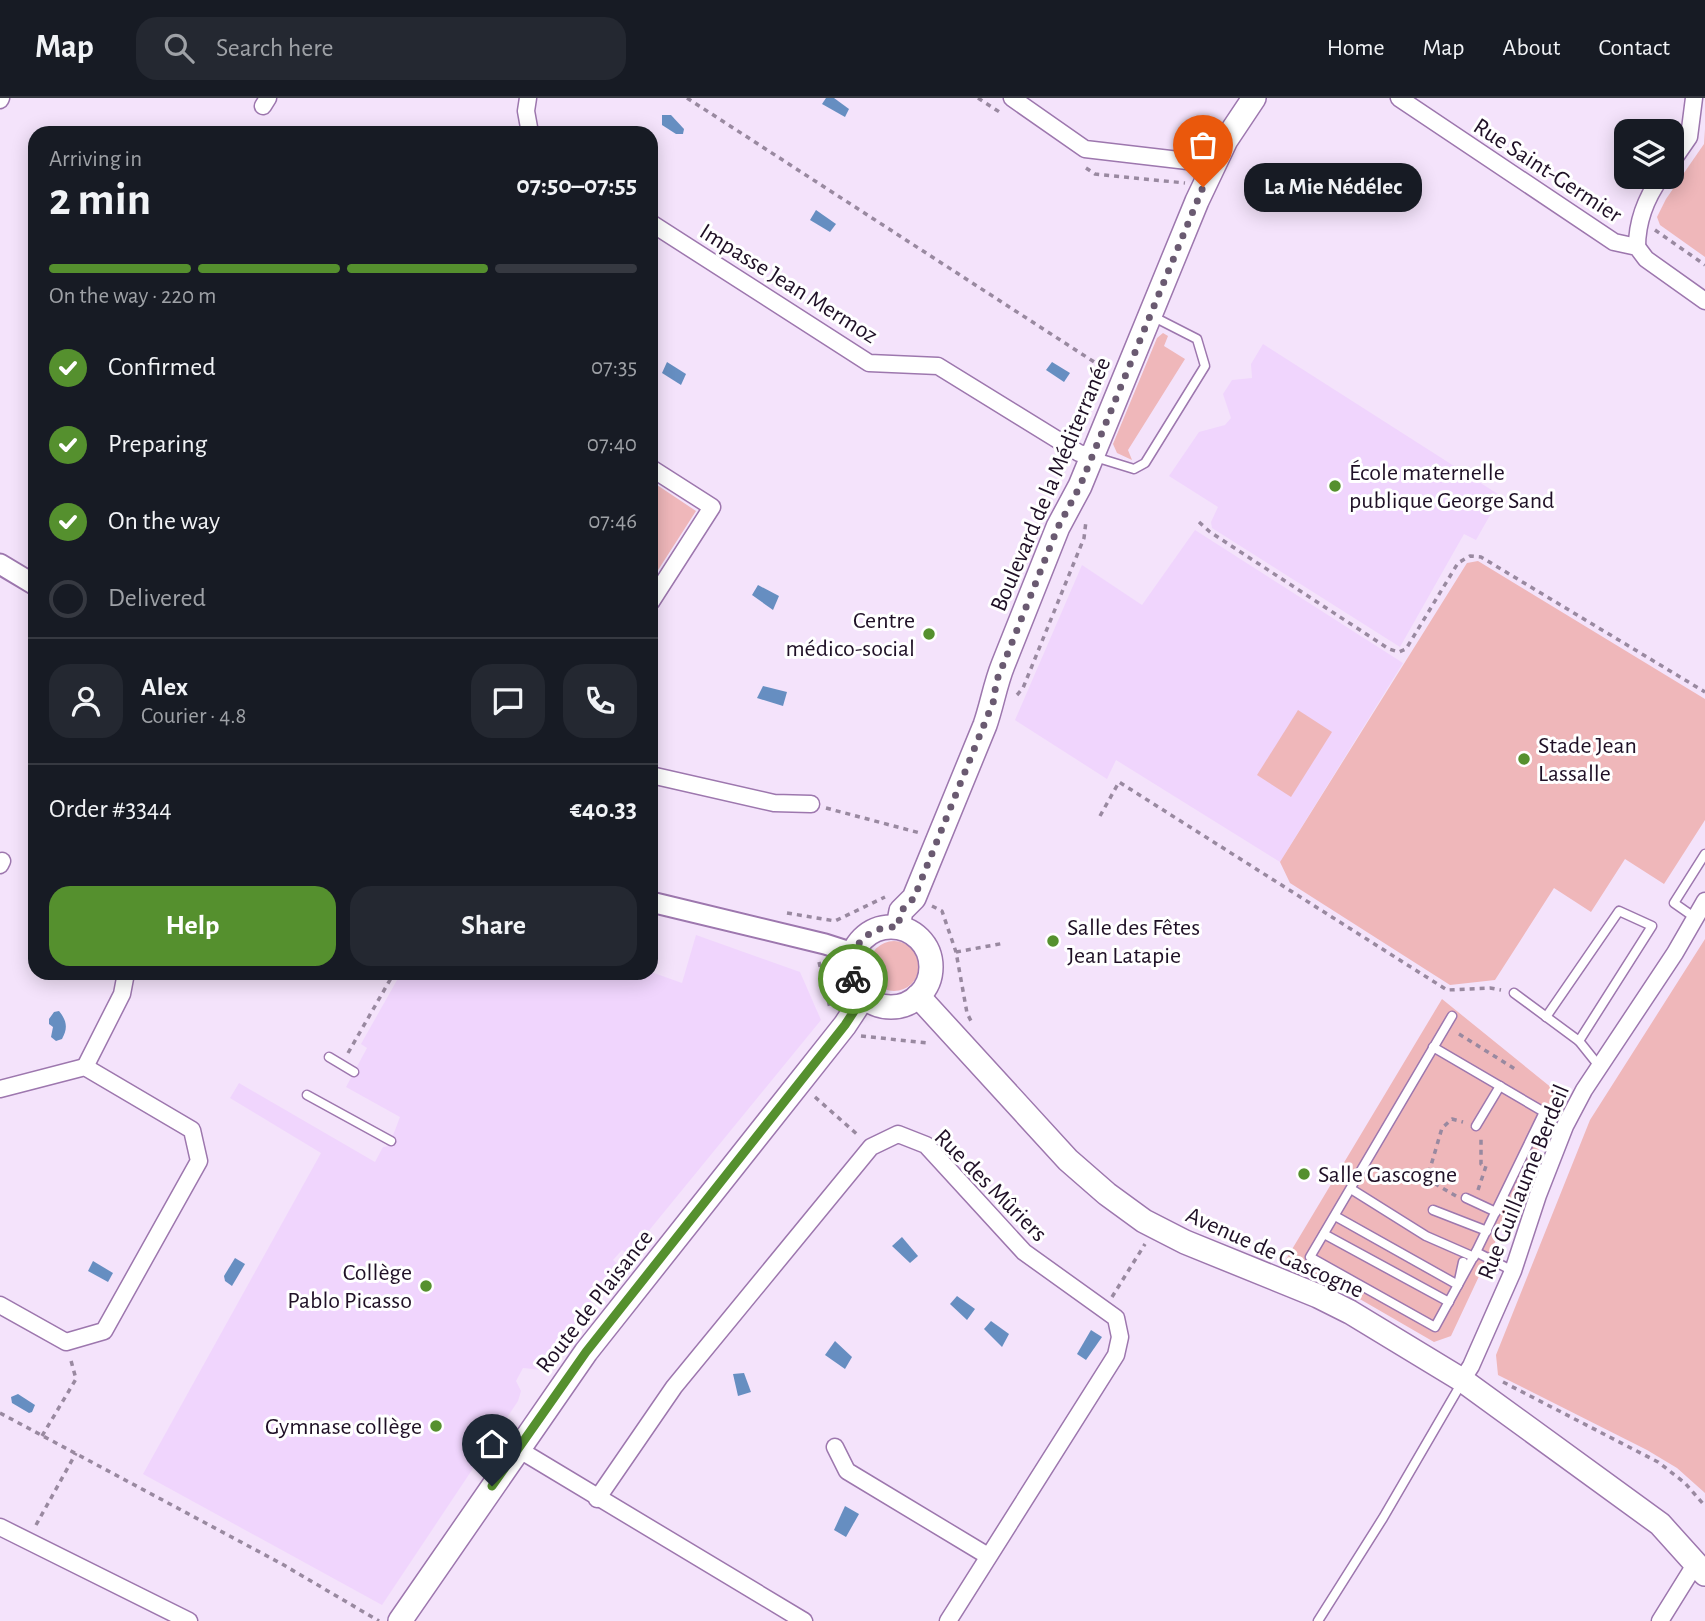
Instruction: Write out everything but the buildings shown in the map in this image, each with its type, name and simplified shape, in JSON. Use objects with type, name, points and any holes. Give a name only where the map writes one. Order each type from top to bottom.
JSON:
[{"type":"main road","name":"Boulevard de la Méditerranée","points":[[906,931],[911,898],[939,838],[994,700],[999,674],[1058,527],[1071,506],[1212,169],[1226,140],[1254,98]]},
{"type":"main road","points":[[882,928],[906,931],[924,944],[931,961],[929,980],[918,996],[899,1006],[874,1001],[858,989],[851,972],[853,953],[867,934],[882,928]]},
{"type":"main road","name":"Avenue de Gascogne","points":[[918,996],[1068,1160],[1107,1194],[1144,1221],[1185,1242],[1329,1301],[1462,1380],[1660,1524],[1700,1569]]},
{"type":"main road","name":"Route de Plaisance","points":[[400,1621],[586,1352],[844,1024],[874,1001]]},
{"type":"street","points":[[528,98],[526,111],[529,126]]},
{"type":"street","points":[[1012,98],[1085,149],[1196,162],[1212,169]]},
{"type":"street","name":"Rue Saint-Germier","points":[[1399,98],[1614,242],[1637,247],[1646,259],[1705,302]]},
{"type":"street","points":[[1684,144],[1689,137],[1694,98]]},
{"type":"street","points":[[1637,247],[1640,220],[1653,189]]},
{"type":"street","name":"Impasse Jean Mermoz","points":[[658,227],[869,363],[938,366],[1079,453],[1092,456]]},
{"type":"street","points":[[658,472],[712,507],[658,591]]},
{"type":"street","points":[[0,565],[28,581]]},
{"type":"street","points":[[658,777],[774,803],[811,804]]},
{"type":"street","name":"Rue Guillaume Berdeil","points":[[1462,1380],[1471,1366],[1513,1271],[1538,1195],[1584,1090],[1675,953],[1705,901]]},
{"type":"street","points":[[658,904],[853,953]]},
{"type":"street","points":[[85,1067],[122,994],[125,980]]},
{"type":"street","points":[[0,1089],[85,1067],[192,1130],[199,1161],[104,1331],[66,1342],[0,1305]]},
{"type":"street","name":"Rue des Mûriers","points":[[871,1147],[898,1135],[926,1145],[1024,1252],[1116,1318],[1120,1337],[1116,1355],[948,1621]]},
{"type":"street","points":[[597,1499],[674,1387],[871,1147]]},
{"type":"street","points":[[835,1447],[847,1471],[988,1556]]},
{"type":"street","points":[[518,1449],[597,1499],[804,1621]]},
{"type":"street","points":[[0,1527],[189,1621]]},
{"type":"street","points":[[1660,1621],[1700,1569]]},
{"type":"lane","points":[[1092,456],[1134,469],[1145,463],[1205,366],[1197,340],[1149,315]]},
{"type":"lane","points":[[1694,917],[1674,904],[1705,854]]},
{"type":"lane","points":[[1546,1017],[1619,911],[1652,926],[1580,1041]]},
{"type":"lane","points":[[1514,993],[1580,1041],[1599,1066]]},
{"type":"lane","points":[[1433,1048],[1544,1112],[1487,1231],[1435,1327],[1310,1257],[1351,1189],[1433,1048],[1452,1016]]},
{"type":"lane","points":[[329,1057],[354,1072]]},
{"type":"lane","points":[[1476,1126],[1500,1086]]},
{"type":"lane","points":[[307,1095],[391,1141]]},
{"type":"lane","points":[[1351,1189],[1426,1236],[1513,1271]]},
{"type":"lane","points":[[1470,1200],[1496,1212]]},
{"type":"lane","points":[[1433,1210],[1487,1231]]},
{"type":"lane","points":[[1335,1216],[1458,1285]]},
{"type":"lane","points":[[1324,1234],[1449,1302]]},
{"type":"lane","points":[[1458,1285],[1462,1262]]},
{"type":"lane","points":[[1318,1621],[1382,1518],[1462,1380]]},
{"type":"path","points":[[687,98],[1123,378]]},
{"type":"path","points":[[1199,522],[1210,532],[1389,649],[1399,652],[1406,649],[1458,564],[1470,556],[1481,556],[1705,692]]},
{"type":"path","points":[[1100,816],[1119,782],[1447,990],[1490,988],[1514,993]]},
{"type":"path","points":[[811,804],[939,838]]},
{"type":"path","points":[[835,921],[911,898],[942,911],[956,952],[967,1013]]},
{"type":"path","points":[[956,952],[1005,943]]},
{"type":"path","points":[[819,961],[844,1024],[928,1043]]},
{"type":"path","points":[[342,1065],[390,980]]},
{"type":"path","points":[[1459,1034],[1515,1069]]},
{"type":"path","points":[[799,1083],[871,1147]]},
{"type":"path","points":[[1452,1119],[1476,1126],[1482,1136],[1482,1164],[1486,1166],[1470,1200],[1456,1196],[1427,1179],[1441,1128],[1452,1119]]},
{"type":"path","points":[[1103,1310],[1150,1236]]},
{"type":"path","points":[[42,1436],[76,1378],[66,1342]]},
{"type":"path","points":[[0,1413],[282,1564],[379,1621]]},
{"type":"path","points":[[27,1542],[76,1453]]},
{"type":"shaded area","points":[[1705,129],[1705,257],[1660,225],[1657,217],[1673,189],[1684,189],[1684,173],[1704,144]]},
{"type":"shaded area","points":[[1163,333],[1168,336],[1164,346],[1185,359],[1128,450],[1132,460],[1117,453],[1113,444],[1157,338]]},
{"type":"shaded area","name":"École maternelle publique George Sand","points":[[1263,344],[1501,496],[1476,540],[1464,534],[1400,647],[1212,528],[1211,522],[1218,507],[1169,476],[1199,432],[1225,425],[1231,418],[1223,394],[1232,380],[1252,378],[1251,364]]},
{"type":"shaded area","points":[[658,486],[696,511],[658,570]]},
{"type":"shaded area","points":[[1195,530],[1403,663],[1280,862],[1116,760],[1107,779],[1015,720],[1082,565],[1142,605]]},
{"type":"shaded area","name":"Stade Jean Lassalle","points":[[1478,561],[1705,699],[1705,820],[1664,884],[1625,859],[1591,912],[1554,888],[1495,980],[1450,985],[1290,883],[1280,862],[1467,563]]},
{"type":"shaded area","points":[[1298,710],[1332,732],[1291,797],[1257,775]]},
{"type":"shaded area","name":"Collège Pablo Picasso","points":[[696,935],[800,972],[821,1020],[629,1255],[622,1250],[613,1260],[620,1266],[588,1305],[543,1370],[523,1368],[516,1381],[521,1391],[518,1401],[382,1605],[143,1474],[321,1153],[230,1098],[239,1083],[375,1162],[383,1147],[389,1146],[400,1117],[346,1087],[367,1048],[361,1044],[397,980],[658,980],[658,974],[682,983]]},
{"type":"shaded area","points":[[1705,939],[1705,1493],[1677,1468],[1647,1450],[1498,1375],[1496,1355],[1590,1120]]},
{"type":"shaded area","points":[[894,941],[912,948],[919,966],[912,984],[894,991],[876,984],[869,966],[876,948]]},
{"type":"shaded area","points":[[1442,999],[1563,1097],[1451,1336],[1434,1342],[1358,1298],[1285,1261]]},
{"type":"water","points":[[826,98],[834,98],[849,109],[845,117],[822,104]]},
{"type":"water","points":[[662,115],[671,115],[684,129],[683,134],[676,134],[662,125]]},
{"type":"water","points":[[816,210],[836,224],[830,232],[810,220]]},
{"type":"water","points":[[667,362],[686,374],[681,385],[662,373]]},
{"type":"water","points":[[1052,362],[1070,373],[1064,382],[1046,370]]},
{"type":"water","points":[[758,585],[779,596],[773,610],[752,595]]},
{"type":"water","points":[[763,686],[787,692],[783,706],[757,698]]},
{"type":"water","points":[[59,1011],[66,1028],[62,1039],[56,1041],[51,1037],[53,1027],[49,1024],[49,1019],[54,1012]]},
{"type":"water","points":[[902,1237],[918,1256],[910,1263],[892,1246]]},
{"type":"water","points":[[235,1258],[245,1264],[232,1286],[225,1281],[224,1276]]},
{"type":"water","points":[[93,1261],[113,1273],[108,1282],[88,1271]]},
{"type":"water","points":[[957,1296],[975,1309],[967,1320],[950,1304]]},
{"type":"water","points":[[991,1321],[1009,1334],[1002,1347],[984,1329]]},
{"type":"water","points":[[1091,1330],[1102,1337],[1086,1360],[1077,1354]]},
{"type":"water","points":[[835,1341],[852,1357],[845,1369],[825,1355]]},
{"type":"water","points":[[744,1373],[751,1392],[738,1396],[733,1374]]},
{"type":"water","points":[[18,1394],[35,1405],[32,1412],[29,1413],[12,1403],[11,1397]]},
{"type":"water","points":[[845,1506],[859,1514],[846,1537],[834,1530]]},
{"type":"way so far","points":[[853,979],[851,962],[861,940],[874,930],[898,927],[901,911],[914,898],[994,700],[996,682],[1058,527],[1080,486],[1203,187]]},
{"type":"place","name":"La Mie Nédélec","points":[[1203,187]]},
{"type":"place","name":"École maternelle publique George Sand","points":[[1335,486]]},
{"type":"place","name":"Centre médico-social","points":[[929,634]]},
{"type":"place","name":"Stade Jean Lassalle","points":[[1524,759]]},
{"type":"place","name":"Salle des Fêtes Jean Latapie","points":[[1053,941]]},
{"type":"place","name":"Salle Gascogne","points":[[1304,1174]]},
{"type":"place","name":"Collège Pablo Picasso","points":[[426,1286]]},
{"type":"place","name":"Gymnase collège","points":[[436,1426]]},
{"type":"route","points":[[492,1486],[586,1352],[845,1025],[864,996],[853,979]]}]
